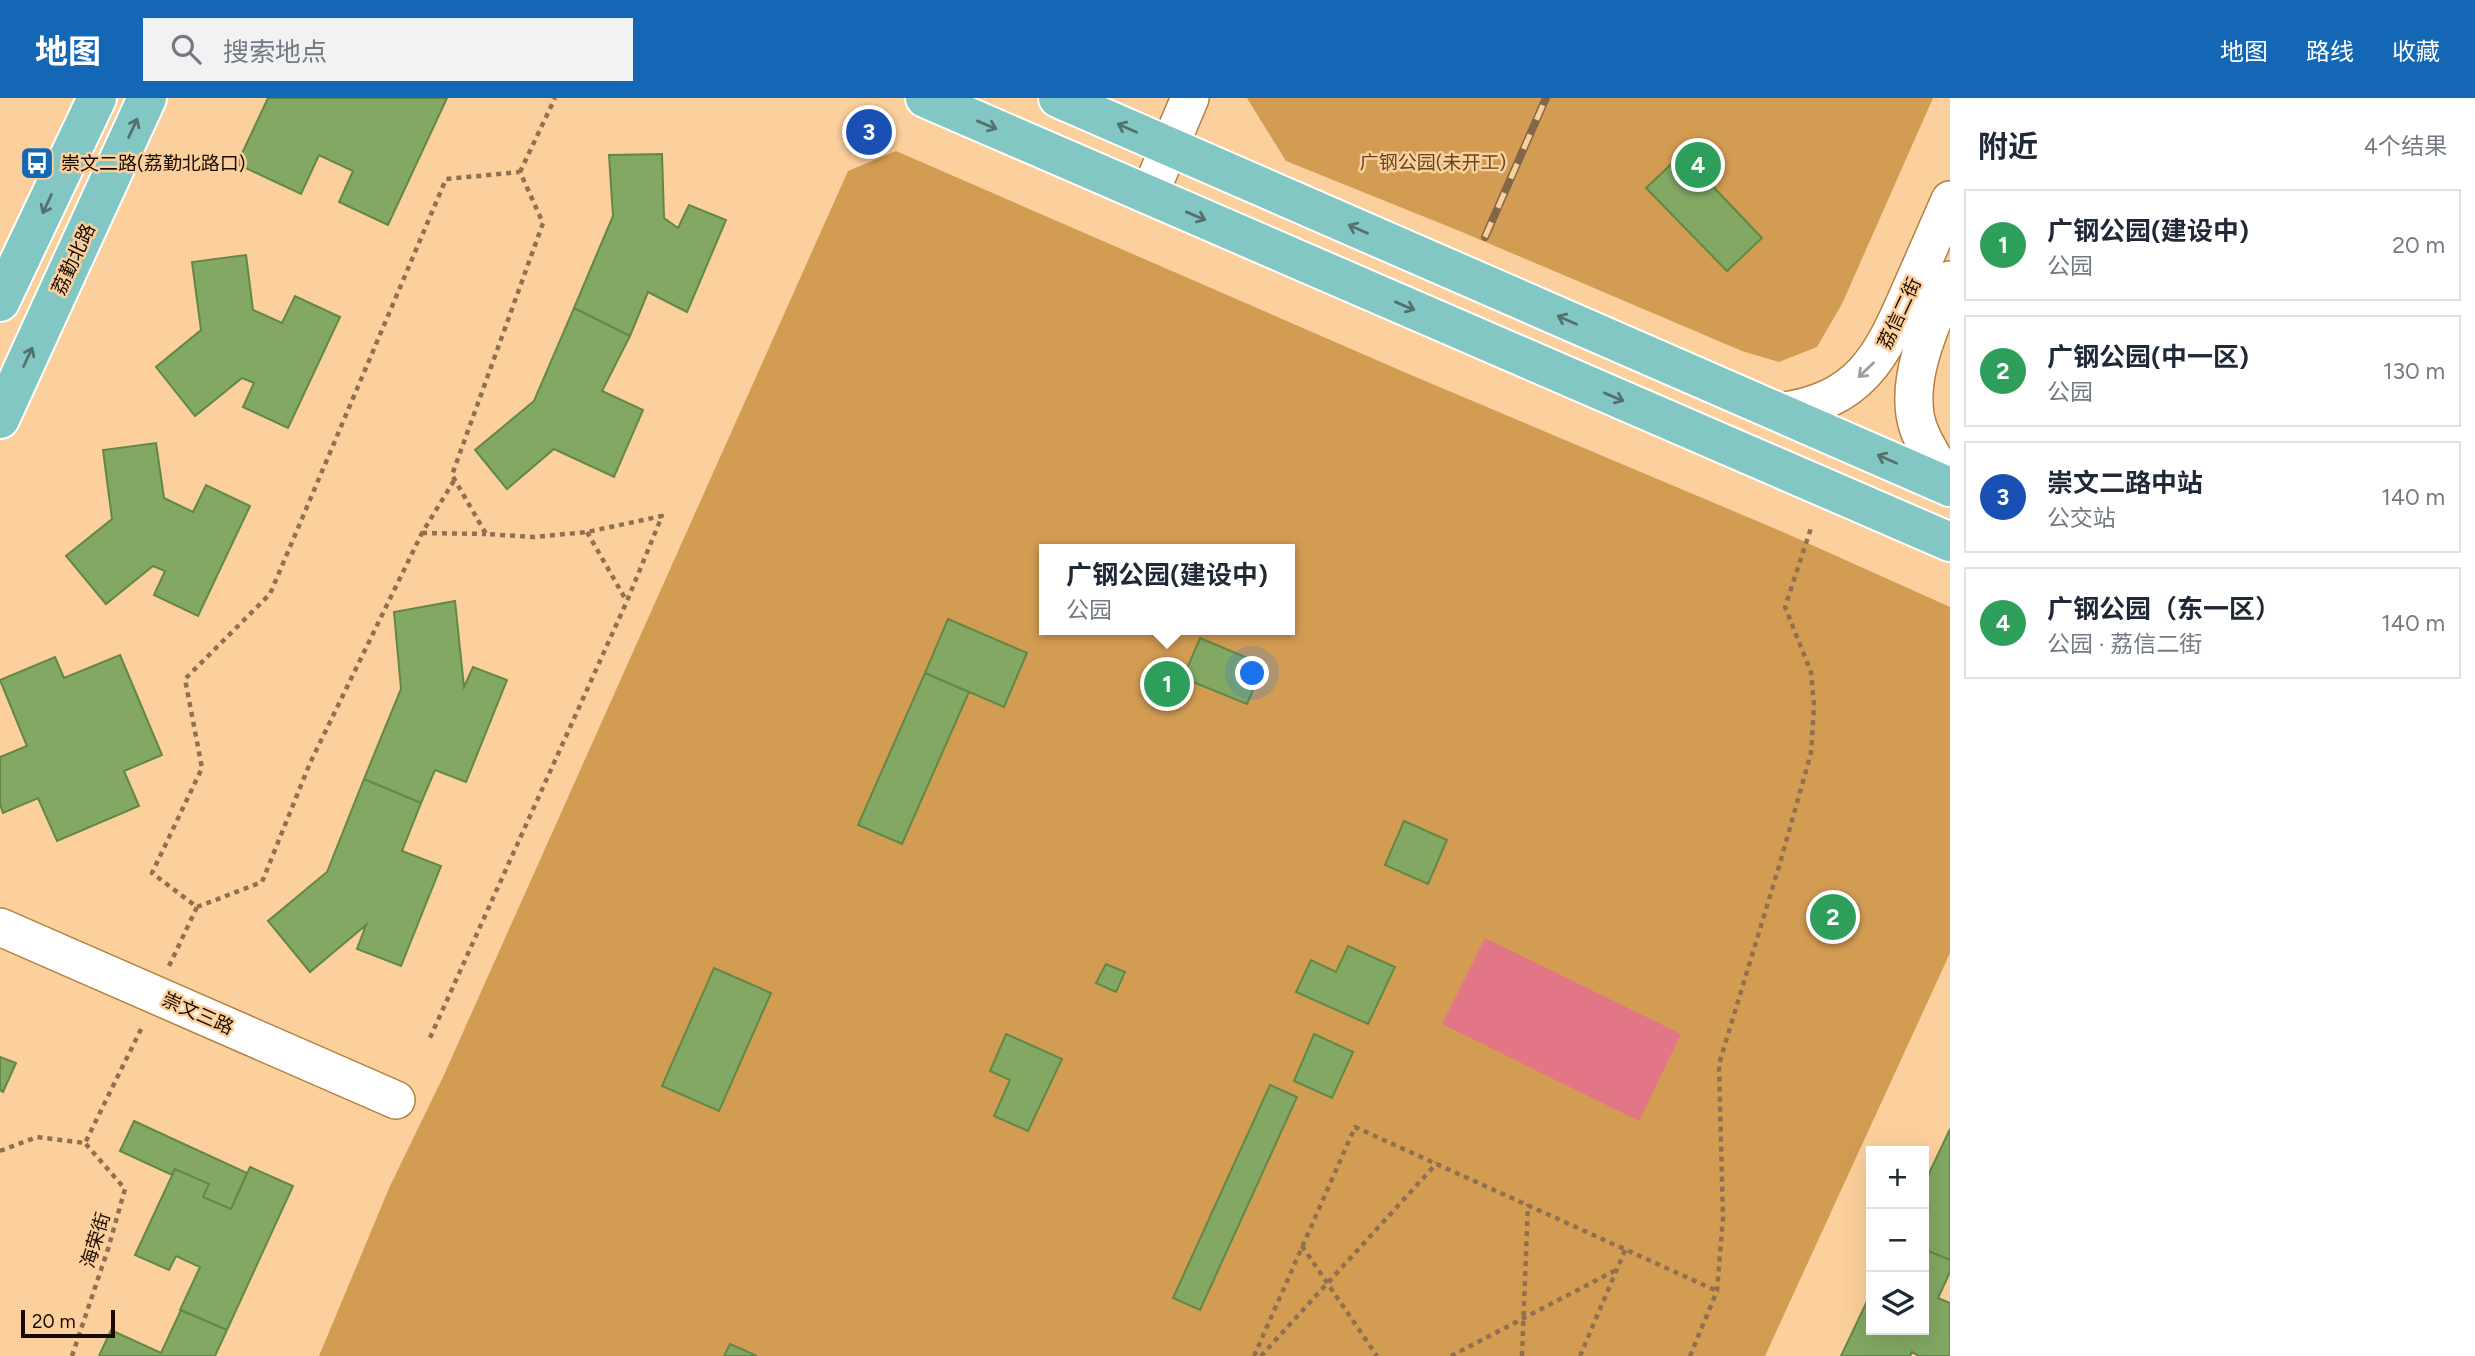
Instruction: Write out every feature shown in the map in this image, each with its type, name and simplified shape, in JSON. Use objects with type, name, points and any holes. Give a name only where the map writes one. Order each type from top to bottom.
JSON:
[{"type":"main road","points":[[0,302],[97,98]]},
{"type":"main road","name":"荔勤北路","points":[[0,419],[147,98]]},
{"type":"main road","points":[[925,98],[1950,542]]},
{"type":"main road","points":[[1058,98],[1950,485]]},
{"type":"street","points":[[1149,195],[1190,98]]},
{"type":"street","name":"荔信二街","points":[[1778,412],[1798,410],[1835,396],[1871,367],[1891,335],[1950,200]]},
{"type":"street","name":"荔信二街","points":[[1950,281],[1923,347],[1914,402],[1917,424],[1925,444],[1950,485]]},
{"type":"street","name":"崇文三路","points":[[0,927],[397,1100]]},
{"type":"path","points":[[520,172],[555,98]]},
{"type":"path","points":[[486,534],[452,475],[543,222],[520,172]]},
{"type":"path","points":[[197,907],[152,873],[202,768],[185,679],[270,594],[446,178],[520,172]]},
{"type":"path","points":[[0,1151],[37,1136],[85,1143],[197,907],[262,882],[310,762],[422,533],[455,480]]},
{"type":"path","points":[[422,533],[534,537],[587,532],[662,516],[627,601],[429,1040]]},
{"type":"path","points":[[1690,1356],[1717,1291],[1723,1218],[1719,1064],[1811,753],[1814,705],[1811,672],[1785,607],[1811,528]]},
{"type":"path","points":[[587,532],[627,601]]},
{"type":"path","points":[[1254,1356],[1355,1127],[1717,1291]]},
{"type":"path","name":"海荣街","points":[[72,1356],[125,1189],[85,1143]]},
{"type":"path","points":[[1261,1356],[1437,1163]]},
{"type":"path","points":[[1522,1356],[1528,1204]]},
{"type":"path","points":[[1302,1246],[1377,1356]]},
{"type":"path","points":[[1580,1356],[1626,1248]]},
{"type":"path","points":[[1451,1356],[1616,1270]]},
{"type":"green space","name":"广钢公园(未开工)","points":[[1247,98],[1933,98],[1842,304],[1817,347],[1779,362],[1742,351],[1462,232],[1286,161]]},
{"type":"green space","points":[[896,151],[1411,375],[1783,532],[1950,607],[1950,953],[1765,1356],[319,1356],[390,1186],[443,1077],[848,171]]},
{"type":"shaded area","points":[[1485,938],[1681,1034],[1639,1121],[1442,1024]]},
{"type":"building","points":[[268,98],[447,98],[388,225],[339,202],[353,171],[319,155],[301,194],[237,164]]},
{"type":"building","points":[[662,154],[664,218],[678,228],[689,205],[726,220],[687,312],[648,292],[630,336],[574,308],[613,216],[609,155]]},
{"type":"building","points":[[1682,154],[1762,238],[1727,271],[1646,188]]},
{"type":"building","points":[[246,255],[253,310],[282,323],[295,296],[340,317],[288,428],[243,407],[254,383],[242,378],[195,416],[156,367],[201,330],[192,262]]},
{"type":"building","points":[[574,308],[630,336],[602,391],[643,410],[614,477],[554,449],[507,489],[475,450],[534,401]]},
{"type":"building","points":[[156,443],[164,498],[193,512],[206,485],[250,506],[198,616],[154,595],[165,571],[153,566],[106,604],[66,556],[112,519],[103,450]]},
{"type":"building","points":[[455,601],[464,687],[473,667],[507,680],[466,782],[435,770],[421,803],[364,779],[401,689],[394,612]]},
{"type":"building","points":[[948,619],[1027,653],[1004,707],[925,673]]},
{"type":"building","points":[[1200,638],[1264,665],[1247,704],[1183,678]]},
{"type":"building","points":[[120,655],[162,755],[124,771],[139,806],[57,841],[38,798],[3,813],[0,804],[0,757],[27,746],[0,680],[55,657],[64,678]]},
{"type":"building","points":[[925,673],[969,692],[902,844],[858,825]]},
{"type":"building","points":[[364,779],[421,803],[402,851],[441,866],[401,966],[357,949],[366,925],[310,972],[268,921],[327,872]]},
{"type":"building","points":[[1404,821],[1447,840],[1428,884],[1385,865]]},
{"type":"building","points":[[1348,946],[1395,967],[1368,1024],[1296,992],[1311,960],[1336,972]]},
{"type":"building","points":[[1106,964],[1125,972],[1116,992],[1096,983]]},
{"type":"building","points":[[714,968],[771,993],[719,1111],[662,1086]]},
{"type":"building","points":[[1006,1034],[1062,1059],[1028,1131],[994,1116],[1010,1080],[990,1071]]},
{"type":"building","points":[[1314,1034],[1353,1052],[1332,1098],[1294,1081]]},
{"type":"building","points":[[0,1057],[16,1063],[3,1092],[0,1090]]},
{"type":"building","points":[[1270,1085],[1297,1097],[1200,1310],[1173,1298]]},
{"type":"building","points":[[134,1121],[247,1173],[231,1209],[203,1197],[209,1184],[175,1169],[172,1175],[120,1151]]},
{"type":"building","points":[[1950,1129],[1950,1260],[1929,1251],[1929,1173]]},
{"type":"building","points":[[250,1167],[293,1186],[227,1330],[180,1310],[200,1267],[176,1256],[169,1270],[135,1255],[175,1169],[209,1184],[203,1197],[231,1209]]},
{"type":"building","points":[[1929,1251],[1950,1260],[1950,1272],[1938,1298],[1950,1303],[1950,1356],[1919,1356],[1912,1352],[1910,1356],[1841,1356],[1866,1304],[1866,1335],[1929,1335]]},
{"type":"building","points":[[181,1310],[227,1330],[215,1356],[99,1356],[111,1330],[161,1353]]},
{"type":"building","points":[[730,1344],[757,1356],[724,1356]]},
{"type":"railway","points":[[1485,237],[1546,98]]},
{"type":"place","name":"崇文二路中站","points":[[869,132]]},
{"type":"place","name":"崇文二路(荔勤北路口)","points":[[37,163]]},
{"type":"place","name":"广钢公园（东一区）","points":[[1698,165]]},
{"type":"place","name":"广钢公园(建设中)","points":[[1167,684]]},
{"type":"place","name":"广钢公园(中一区)","points":[[1833,917]]}]
